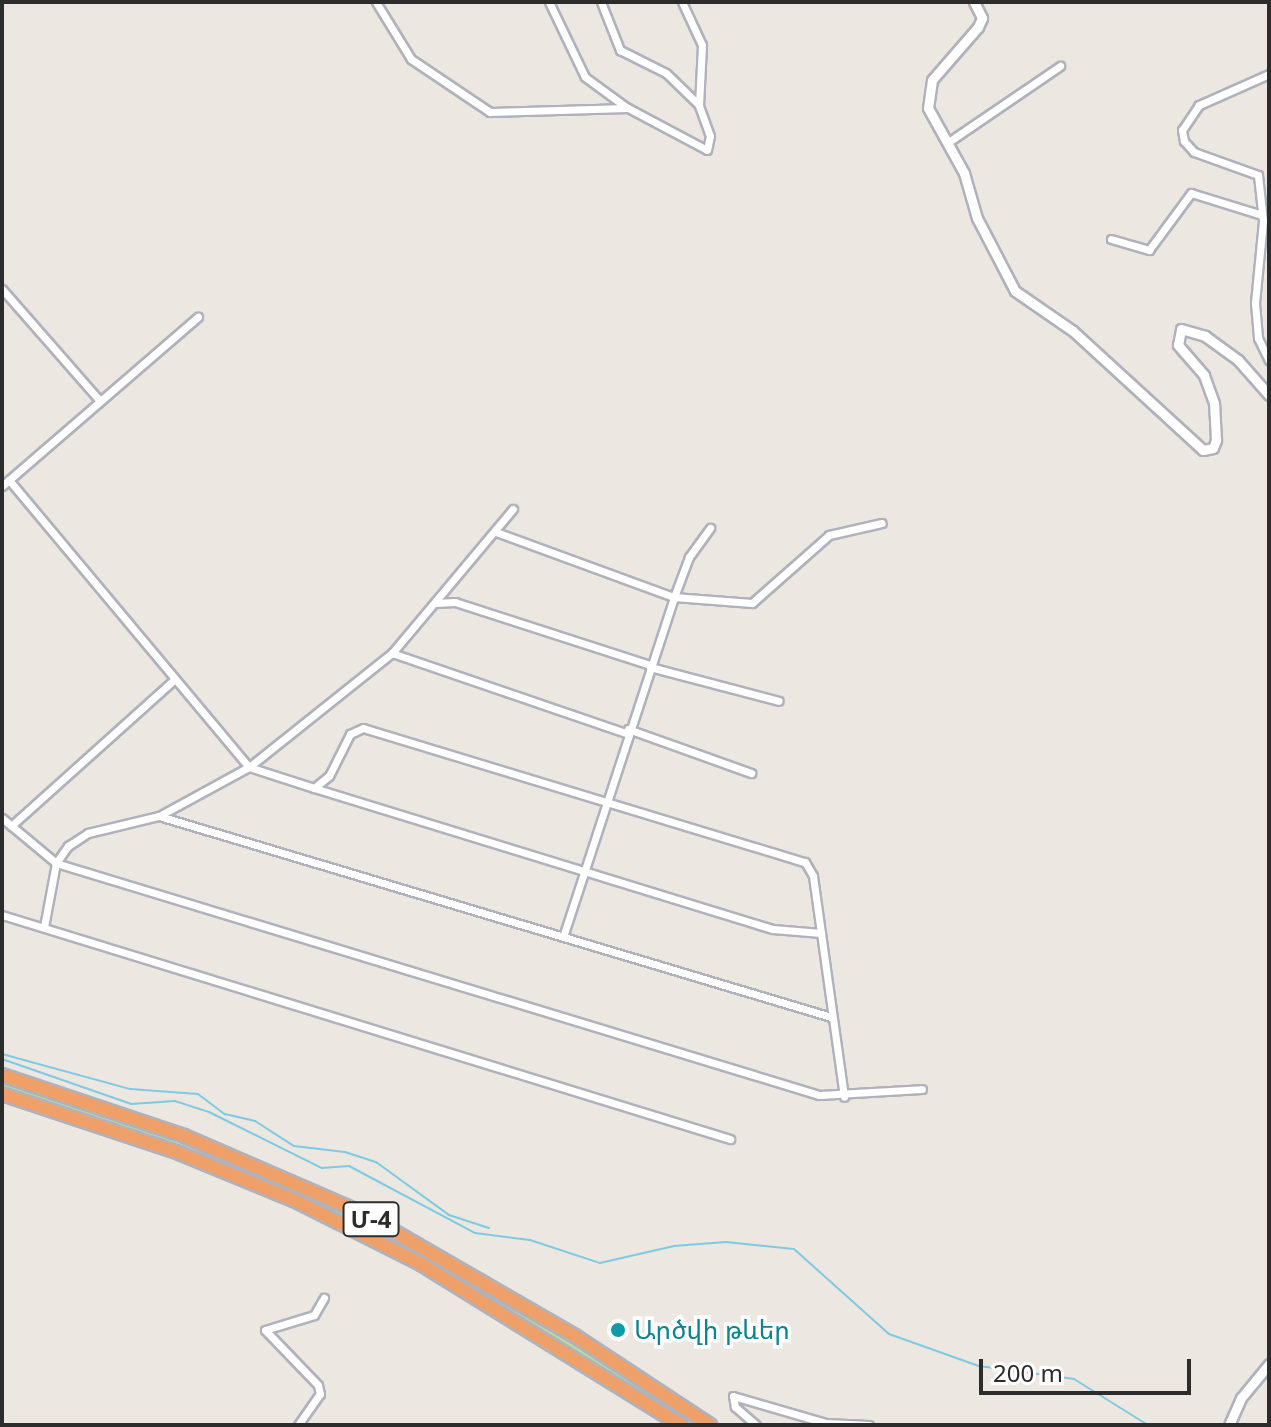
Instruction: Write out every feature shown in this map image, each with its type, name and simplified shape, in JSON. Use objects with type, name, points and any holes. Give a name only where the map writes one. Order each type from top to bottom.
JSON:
[{"type":"highway","name":"Մ-4","points":[[2,1075],[184,1136],[362,1213],[575,1336],[710,1425]]},
{"type":"highway","name":"Մ-4","points":[[2,1094],[179,1153],[296,1201],[421,1264],[681,1425]]},
{"type":"street","points":[[376,2],[411,59],[490,112],[628,108]]},
{"type":"street","points":[[549,2],[585,77],[628,108],[707,150],[710,136],[699,105],[702,45],[682,2]]},
{"type":"street","points":[[601,2],[620,50],[666,73],[677,90],[699,105]]},
{"type":"street","points":[[689,2],[691,22]]},
{"type":"street","points":[[974,2],[982,18],[978,27],[940,69],[927,95],[933,121],[947,143],[1015,291],[1073,331],[1200,448],[1208,450],[1216,440],[1214,403],[1204,375],[1178,345],[1181,329],[1196,331],[1230,353],[1269,395]]},
{"type":"street","points":[[947,143],[1060,66]]},
{"type":"street","points":[[1269,74],[1199,105],[1182,130],[1184,141],[1194,152],[1258,175],[1262,215],[1255,303],[1258,338],[1269,361]]},
{"type":"street","points":[[1111,239],[1149,250],[1191,193],[1262,215]]},
{"type":"street","points":[[2,289],[100,401]]},
{"type":"street","points":[[198,317],[6,483],[249,767],[773,929],[821,933]]},
{"type":"street","points":[[44,927],[56,863],[88,833],[159,816],[249,767],[392,653],[513,509]]},
{"type":"street","points":[[496,532],[674,597],[752,603],[829,535],[882,523]]},
{"type":"street","points":[[563,937],[607,804],[627,731],[674,597],[689,557],[710,528]]},
{"type":"street","points":[[434,603],[455,602],[650,666],[779,701]]},
{"type":"street","points":[[392,653],[751,773]]},
{"type":"street","points":[[11,826],[175,679]]},
{"type":"street","points":[[314,788],[329,776],[350,734],[363,728],[805,862],[813,876],[844,1097]]},
{"type":"street","points":[[159,816],[831,1017]]},
{"type":"street","points":[[2,818],[56,863],[819,1095],[844,1097],[922,1089]]},
{"type":"street","points":[[2,915],[730,1139]]},
{"type":"street","points":[[298,1425],[320,1394],[318,1385],[265,1330],[314,1315],[324,1298]]},
{"type":"street","points":[[1229,1425],[1241,1398],[1269,1364]]},
{"type":"street","points":[[756,1425],[735,1407],[733,1396],[826,1423],[869,1425]]},
{"type":"green space","points":[[2,1081],[158,1135],[311,1196],[529,1312],[695,1425],[686,1425],[490,1296],[370,1232],[157,1140],[2,1087]]},
{"type":"waterway","points":[[2,1054],[130,1089],[198,1094],[225,1114],[255,1121],[294,1146],[345,1152],[376,1162],[449,1215],[489,1228]]},
{"type":"waterway","points":[[2,1059],[131,1104],[175,1101],[209,1112],[322,1168],[349,1166],[475,1233],[530,1240],[600,1263],[674,1246],[726,1242],[794,1249],[889,1334],[979,1366],[1074,1379],[1148,1425]]},
{"type":"place","name":"Արծվի թևեր","points":[[618,1330]]}]
